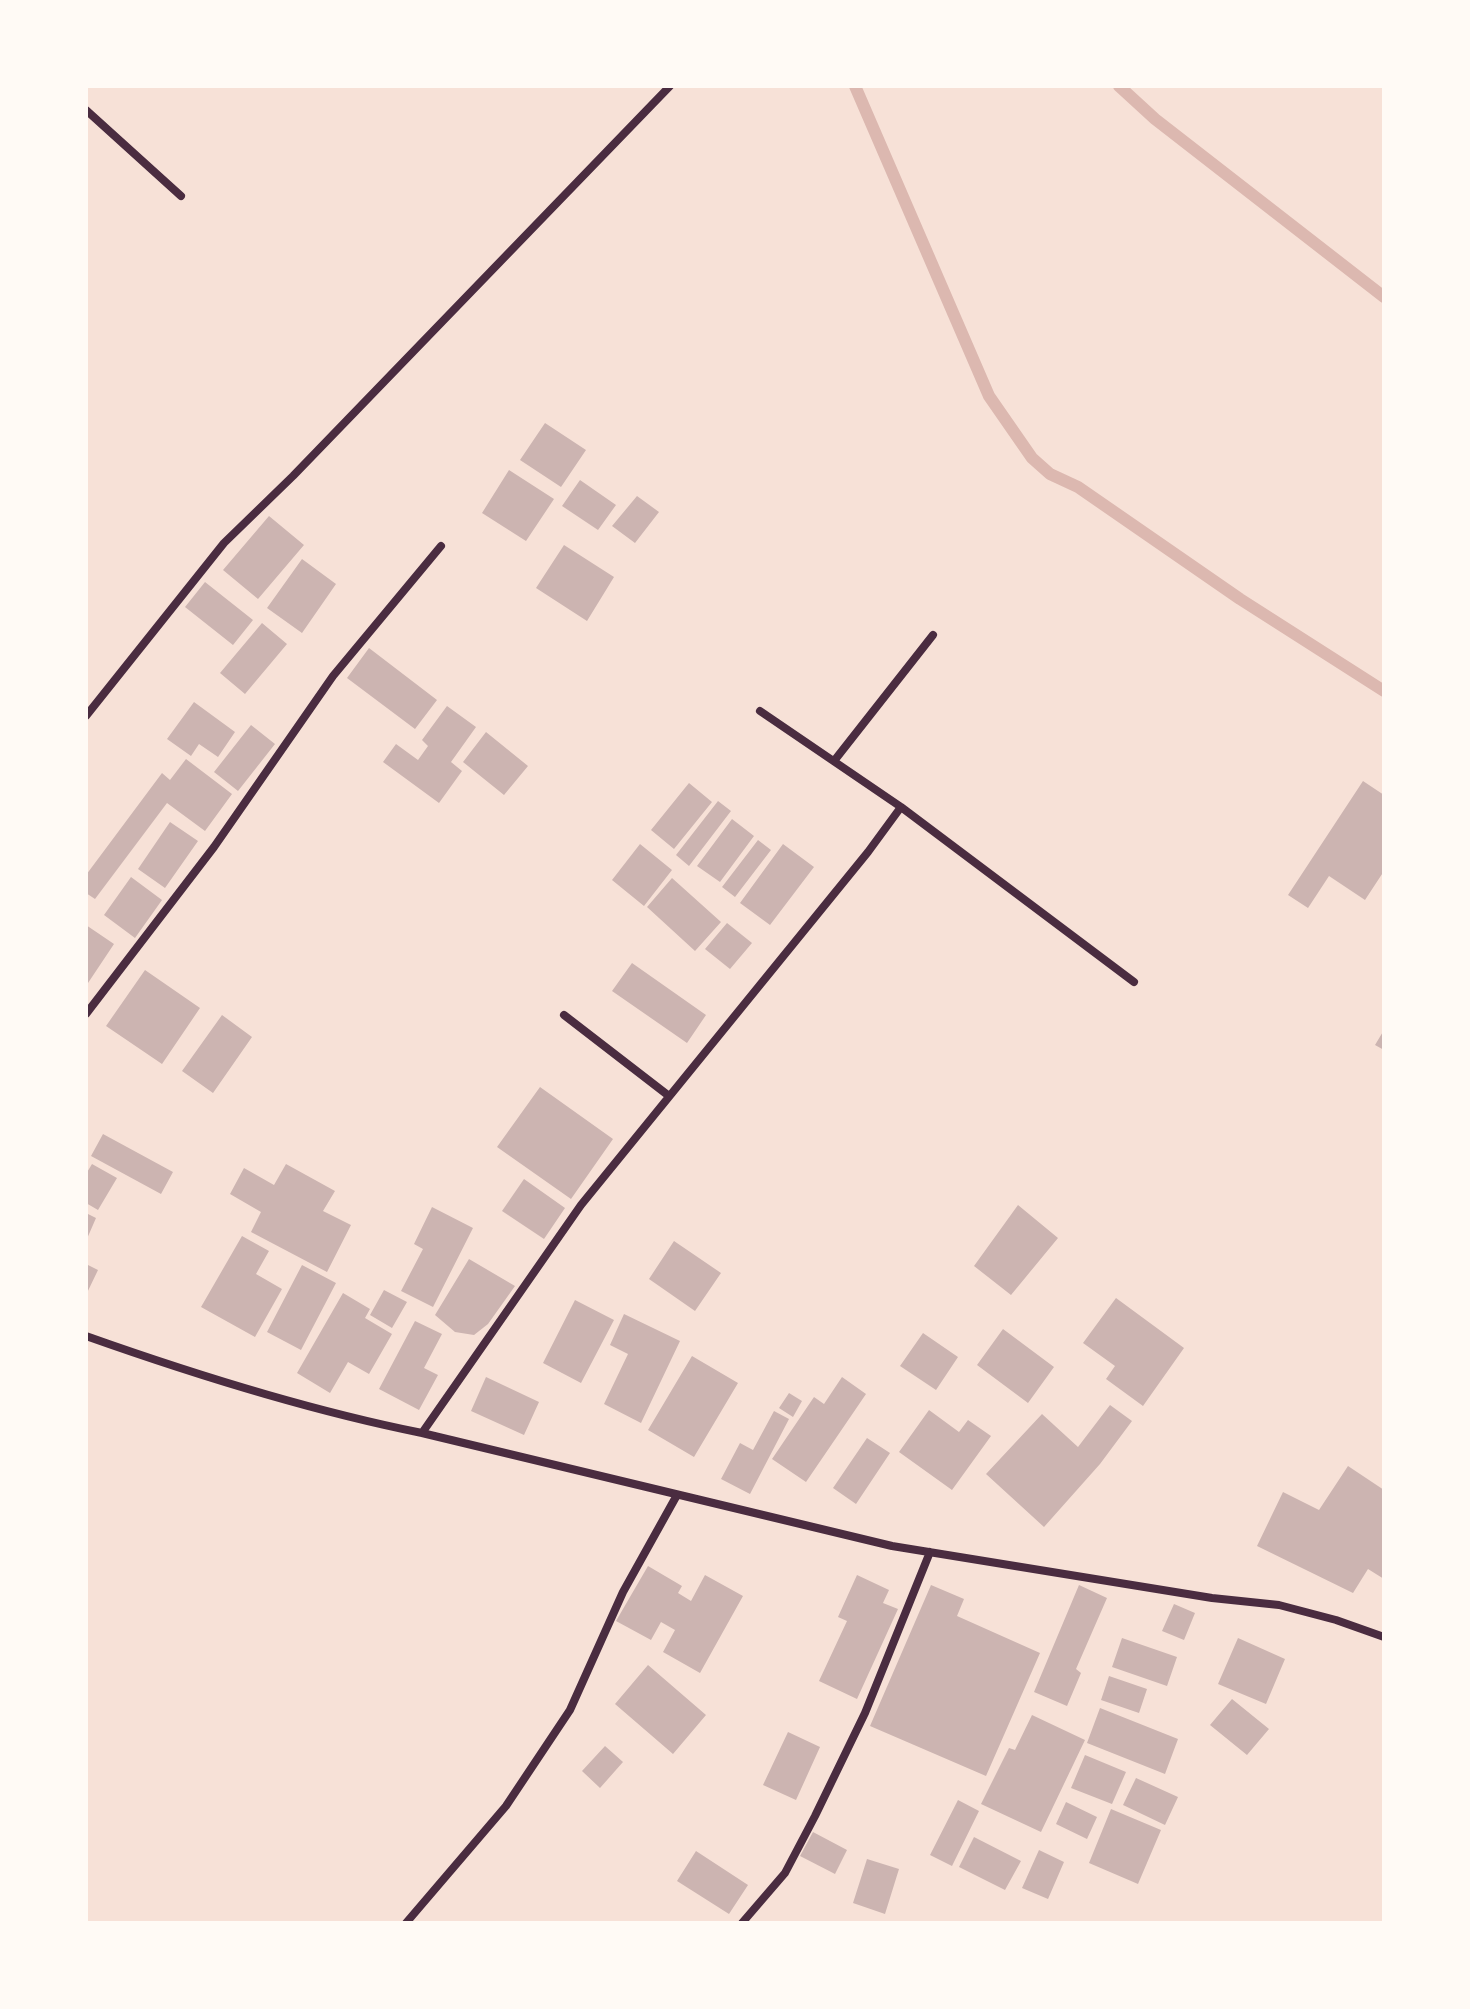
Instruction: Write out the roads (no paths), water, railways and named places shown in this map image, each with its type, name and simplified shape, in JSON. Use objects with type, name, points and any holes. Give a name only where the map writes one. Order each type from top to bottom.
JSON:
[{"type":"street","points":[[86,716],[224,543],[293,476],[670,86]]},
{"type":"street","points":[[86,110],[181,196]]},
{"type":"street","points":[[86,1014],[214,847],[333,676],[441,546]]},
{"type":"street","points":[[834,761],[933,635]]},
{"type":"street","points":[[760,711],[901,807],[1134,982]]},
{"type":"street","points":[[422,1433],[581,1205],[868,852],[901,807]]},
{"type":"street","points":[[564,1015],[669,1096]]},
{"type":"street","points":[[86,1336],[178,1369],[355,1419],[892,1546],[1212,1598],[1279,1605],[1384,1637]]},
{"type":"street","points":[[406,1923],[506,1806],[570,1710],[623,1592],[677,1495]]},
{"type":"street","points":[[742,1923],[785,1873],[815,1816],[865,1713],[930,1552]]},
{"type":"waterway","points":[[855,86],[989,396],[1032,458],[1050,474],[1078,487],[1240,599],[1384,691]]},
{"type":"waterway","points":[[1119,86],[1155,119],[1384,297]]}]
